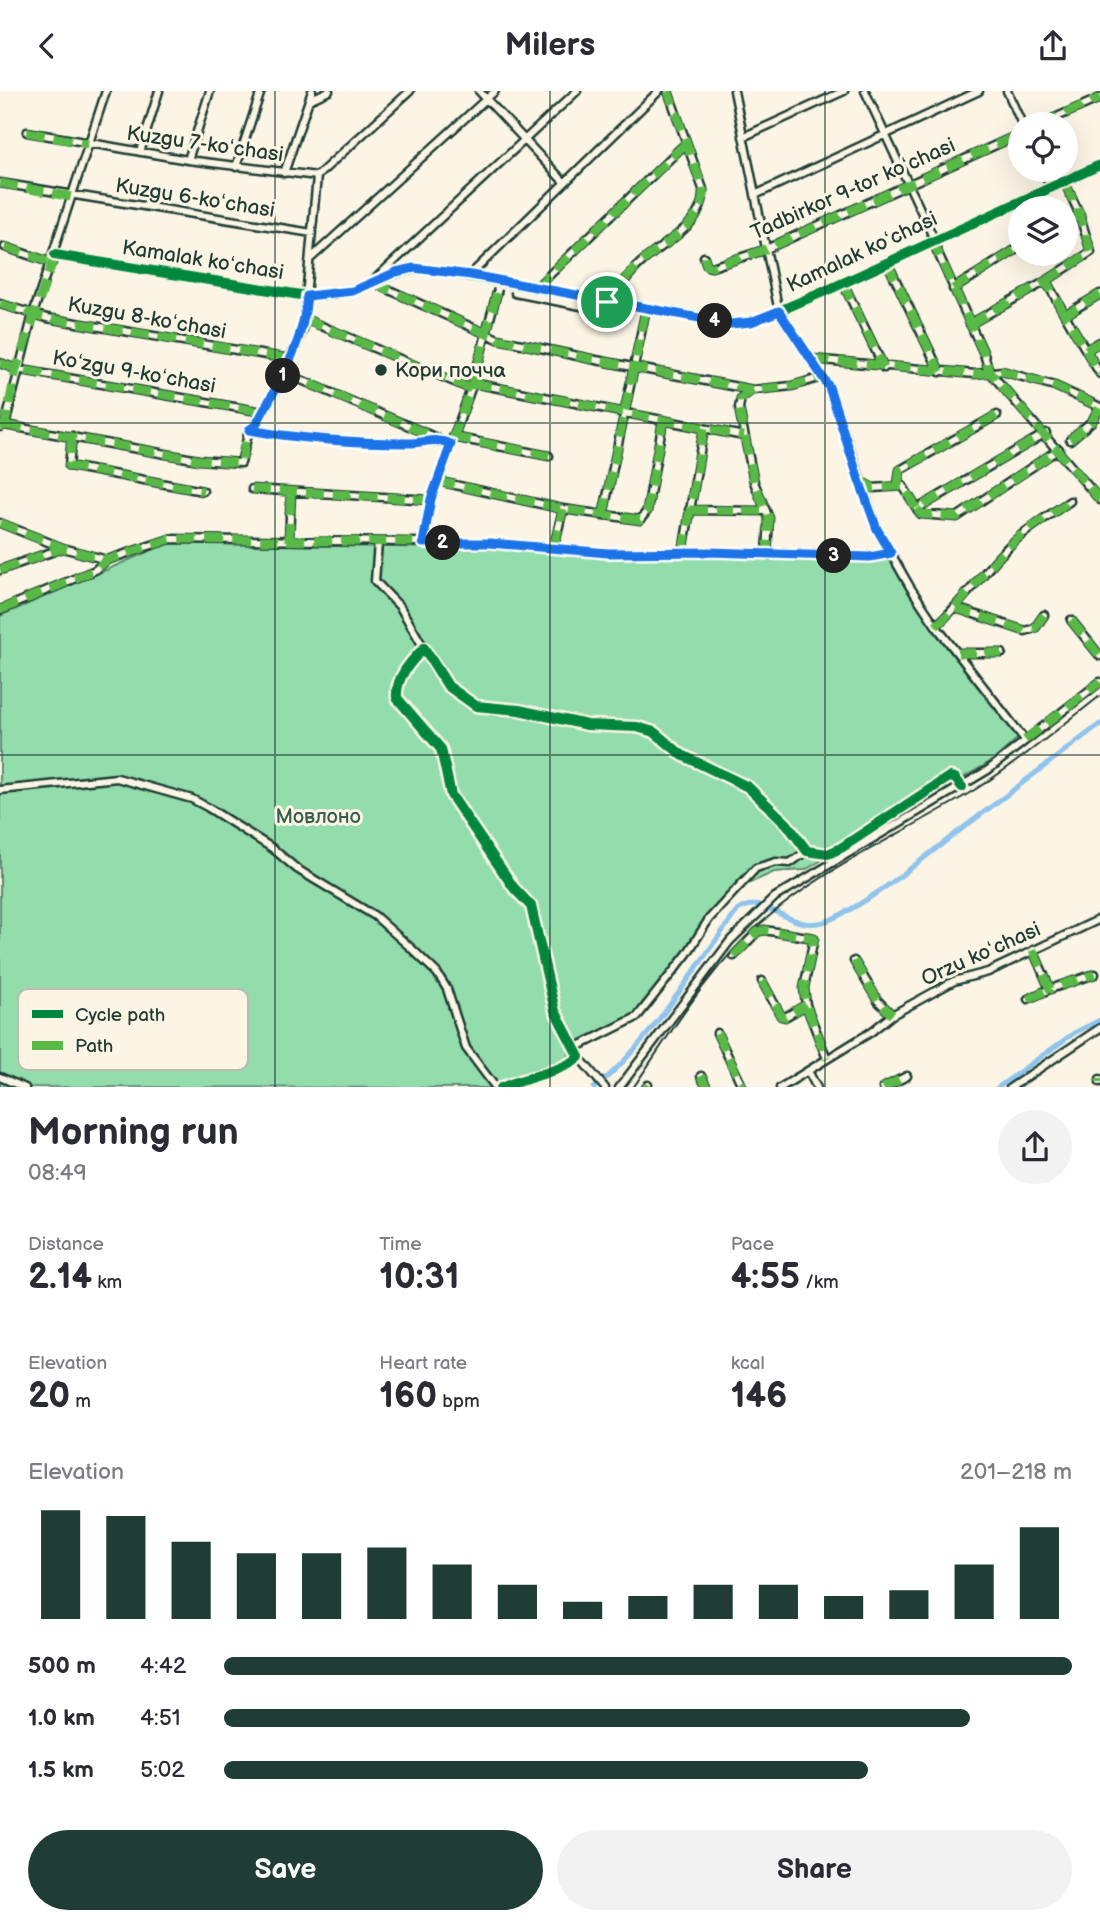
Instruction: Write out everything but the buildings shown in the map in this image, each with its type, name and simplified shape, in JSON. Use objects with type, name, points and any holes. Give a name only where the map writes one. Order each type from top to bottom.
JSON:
[{"type":"street","points":[[106,91],[16,369],[3,426],[232,464],[241,463],[249,430],[285,373],[305,319],[317,176],[410,91]]},
{"type":"street","points":[[140,152],[159,91]]},
{"type":"street","points":[[188,160],[210,91]]},
{"type":"street","points":[[236,167],[261,91]]},
{"type":"street","points":[[284,173],[312,91]]},
{"type":"street","points":[[309,100],[329,91]]},
{"type":"street","points":[[480,91],[523,141],[564,182]]},
{"type":"street","points":[[310,259],[495,91]]},
{"type":"street","points":[[576,91],[372,284],[498,339],[632,367],[753,390],[792,386],[822,377]]},
{"type":"street","points":[[471,275],[659,91]]},
{"type":"street","points":[[607,302],[640,263],[680,232],[701,210],[703,189],[668,91]]},
{"type":"street","points":[[734,91],[764,250],[779,311],[822,377],[877,529],[936,626],[1025,740]]},
{"type":"street","points":[[743,137],[844,91]]},
{"type":"street","points":[[865,91],[909,184],[989,371],[1046,433],[1100,500]]},
{"type":"street","points":[[755,195],[979,91]]},
{"type":"street","points":[[1007,91],[1017,112]]},
{"type":"street","points":[[1068,112],[1100,98]]},
{"type":"street","name":"Kuzgu 7-koʻchasi","points":[[27,132],[188,160],[317,176]]},
{"type":"street","name":"Tadbirkor 9-tor koʻchasi","points":[[704,257],[707,266],[712,267],[764,250],[1008,139]]},
{"type":"street","points":[[536,288],[685,144]]},
{"type":"street","name":"Kamalak koʻchasi","points":[[1078,175],[1100,165]]},
{"type":"street","points":[[1048,182],[1050,186]]},
{"type":"street","name":"Kamalak koʻchasi","points":[[55,255],[307,296],[339,294],[372,284],[396,272],[414,268],[471,275],[731,324],[751,322],[779,311],[1061,182]]},
{"type":"street","points":[[970,324],[1090,252],[1080,215],[1064,182]]},
{"type":"street","name":"Kuzgu 6-koʻchasi","points":[[0,183],[72,197],[312,233]]},
{"type":"street","points":[[5,247],[52,263]]},
{"type":"street","points":[[953,289],[1008,255]]},
{"type":"street","points":[[887,262],[940,372]]},
{"type":"street","points":[[423,543],[431,499],[472,386],[500,281]]},
{"type":"street","points":[[1045,281],[1100,374]]},
{"type":"street","points":[[843,283],[884,368]]},
{"type":"street","points":[[515,293],[586,307],[598,301]]},
{"type":"street","points":[[1065,315],[1100,294]]},
{"type":"street","name":"Kuzgu 8-koʻchasi","points":[[0,304],[33,314],[290,359]]},
{"type":"street","points":[[603,516],[646,309]]},
{"type":"street","points":[[305,319],[472,386],[744,436]]},
{"type":"street","points":[[1086,350],[1100,342]]},
{"type":"street","points":[[812,359],[975,375],[1002,370],[1055,386],[1100,407],[1092,421],[1070,440]]},
{"type":"street","name":"Koʻzgu 9-koʻchasi","points":[[0,363],[16,369],[262,412]]},
{"type":"street","points":[[285,373],[439,439]]},
{"type":"street","points":[[753,390],[739,402],[744,436],[769,523],[767,554]]},
{"type":"street","points":[[898,485],[900,470],[997,415]]},
{"type":"street","points":[[437,481],[564,509],[637,520],[645,517],[663,421]]},
{"type":"street","points":[[683,552],[704,428]]},
{"type":"street","points":[[249,430],[311,438],[408,443],[452,440],[549,456]]},
{"type":"street","points":[[917,509],[1046,433]]},
{"type":"street","points":[[72,436],[69,466],[203,491]]},
{"type":"street","points":[[859,480],[873,488],[898,485],[905,488],[921,514],[957,517],[1059,449]]},
{"type":"street","points":[[252,489],[431,499]]},
{"type":"street","points":[[289,541],[291,492]]},
{"type":"street","points":[[936,626],[956,608],[970,587],[1012,543],[1070,501]]},
{"type":"street","points":[[554,547],[564,509]]},
{"type":"street","points":[[689,510],[764,511]]},
{"type":"street","points":[[0,523],[63,548],[107,560]]},
{"type":"street","points":[[0,610],[95,570],[107,560],[170,539],[554,547],[608,553],[683,552],[870,557],[891,553]]},
{"type":"street","points":[[379,543],[375,581],[400,607],[448,686],[476,706],[519,711],[587,725],[637,727],[654,732],[682,755],[748,787],[787,824],[807,851]]},
{"type":"street","points":[[0,570],[63,548]]},
{"type":"street","points":[[956,608],[1025,631],[1035,628],[1044,615]]},
{"type":"street","points":[[1071,620],[1100,656]]},
{"type":"street","points":[[424,648],[404,672],[398,685],[397,698],[441,749],[450,795],[514,888],[531,907],[555,1011],[579,1057],[605,1087]]},
{"type":"street","points":[[958,653],[1002,653]]},
{"type":"street","points":[[619,1087],[730,941],[775,897],[962,787],[1100,682]]},
{"type":"street","points":[[575,1048],[637,1017],[687,954],[709,919],[756,868],[776,862],[790,863],[807,851],[832,853],[932,791],[949,776],[955,778],[962,787]]},
{"type":"street","points":[[0,790],[117,778],[192,799],[272,848],[297,869],[375,916],[411,947],[447,989],[466,1048],[498,1087],[570,1064],[579,1057]]},
{"type":"street","name":"Orzu koʻchasi","points":[[780,1087],[892,1015],[954,981],[988,972],[1100,919]]},
{"type":"street","points":[[734,955],[757,932],[764,930],[812,936],[815,940],[804,973],[806,1005],[827,1059]]},
{"type":"street","points":[[1033,950],[1050,989]]},
{"type":"street","points":[[854,961],[878,1001],[892,1015]]},
{"type":"street","points":[[1028,999],[1095,974]]},
{"type":"street","points":[[762,981],[782,1017],[806,1005]]},
{"type":"street","points":[[1010,1087],[1100,1028]]},
{"type":"street","points":[[716,1033],[743,1087]]},
{"type":"street","points":[[808,1071],[817,1087]]},
{"type":"street","points":[[701,1076],[707,1087]]},
{"type":"street","points":[[883,1087],[907,1076]]},
{"type":"street","points":[[0,1077],[25,1087]]},
{"type":"green space","name":"Мовлоно","points":[[168,543],[890,556],[1020,736],[995,759],[805,870],[774,872],[737,889],[713,909],[648,1011],[573,1043],[565,1064],[533,1070],[492,1087],[0,1087],[0,616]]},
{"type":"waterway","points":[[595,1087],[614,1071],[652,1029],[738,910],[749,905],[759,906],[803,923],[832,919],[902,875],[1100,724]]},
{"type":"waterway","points":[[998,1087],[1074,1033],[1100,1020]]},
{"type":"railway","points":[[634,1087],[707,981],[741,942],[785,903],[838,868],[992,778],[1100,696]]},
{"type":"marked path","points":[[607,302],[638,265],[683,230],[698,212],[702,201],[703,189],[668,91]]},
{"type":"marked path","points":[[1068,112],[1100,98]]},
{"type":"marked path","points":[[27,132],[88,144]]},
{"type":"marked path","points":[[704,257],[707,266],[712,267],[764,250],[1008,139]]},
{"type":"marked path","points":[[536,288],[685,144]]},
{"type":"marked path","points":[[1046,281],[1091,252],[1079,213],[1064,182]]},
{"type":"marked path","points":[[0,183],[72,197]]},
{"type":"marked path","points":[[932,240],[984,354],[989,371],[1100,500]]},
{"type":"marked path","points":[[5,247],[52,263]]},
{"type":"marked path","points":[[0,427],[5,425],[16,369],[55,255]]},
{"type":"marked path","points":[[953,289],[1008,255]]},
{"type":"marked path","points":[[887,262],[940,372]]},
{"type":"marked path","points":[[423,543],[431,500],[473,383],[500,281]]},
{"type":"marked path","points":[[970,324],[1046,281],[1065,315]]},
{"type":"marked path","points":[[374,283],[498,339],[596,360],[753,390],[792,386],[822,377]]},
{"type":"marked path","points":[[843,283],[884,368]]},
{"type":"marked path","points":[[1100,294],[1065,315],[1100,374]]},
{"type":"marked path","points":[[5,425],[199,460],[241,463],[247,435],[279,384],[294,351],[305,315],[307,296]]},
{"type":"marked path","points":[[0,304],[47,318],[290,359]]},
{"type":"marked path","points":[[603,516],[646,309]]},
{"type":"marked path","points":[[305,319],[471,389]]},
{"type":"marked path","points":[[1086,350],[1100,342]]},
{"type":"marked path","points":[[812,359],[975,374],[1002,371],[1055,386],[1100,407],[1092,421],[1070,440]]},
{"type":"marked path","points":[[0,363],[16,369],[263,412]]},
{"type":"marked path","points":[[285,373],[439,439]]},
{"type":"marked path","points":[[473,383],[744,436]]},
{"type":"marked path","points":[[753,390],[741,398],[739,408],[754,482],[769,518],[767,553]]},
{"type":"marked path","points":[[898,485],[900,470],[997,415]]},
{"type":"marked path","points":[[437,481],[563,509],[640,520],[647,511],[663,421]]},
{"type":"marked path","points":[[683,552],[704,428]]},
{"type":"marked path","points":[[249,430],[326,439],[403,443],[439,441],[451,444]]},
{"type":"marked path","points":[[859,480],[873,488],[903,486],[917,509],[1046,433]]},
{"type":"marked path","points":[[72,436],[69,466],[203,491]]},
{"type":"marked path","points":[[453,437],[549,456]]},
{"type":"marked path","points":[[917,509],[921,514],[957,517],[1059,449]]},
{"type":"marked path","points":[[252,489],[431,500]]},
{"type":"marked path","points":[[289,541],[291,492]]},
{"type":"marked path","points":[[936,626],[1016,540],[1070,501]]},
{"type":"marked path","points":[[554,547],[563,509]]},
{"type":"marked path","points":[[689,510],[764,511]]},
{"type":"marked path","points":[[0,523],[63,548],[107,560],[170,539],[490,543],[608,553],[710,552],[870,557],[891,553]]},
{"type":"marked path","points":[[0,570],[63,548]]},
{"type":"marked path","points":[[0,610],[95,570],[107,560]]},
{"type":"marked path","points":[[956,608],[1025,631],[1035,628],[1044,615]]},
{"type":"marked path","points":[[1071,620],[1100,656]]},
{"type":"marked path","points":[[958,653],[1002,653]]},
{"type":"marked path","points":[[1025,740],[1100,682]]},
{"type":"marked path","points":[[734,956],[757,932],[764,930],[814,938],[804,988],[806,1005],[827,1059]]},
{"type":"marked path","points":[[1033,950],[1050,989],[1095,974]]},
{"type":"marked path","points":[[854,961],[878,1001],[892,1015]]},
{"type":"marked path","points":[[762,981],[781,1016],[785,1017],[806,1005]]},
{"type":"marked path","points":[[1028,999],[1050,989]]},
{"type":"marked path","points":[[717,1033],[743,1087]]},
{"type":"marked path","points":[[701,1076],[706,1087]]},
{"type":"marked path","points":[[885,1087],[907,1076]]},
{"type":"cycle path","points":[[55,255],[307,296],[345,292],[400,273],[427,269],[740,324],[772,314],[830,289],[1100,165]]},
{"type":"cycle path","points":[[504,1087],[565,1066],[579,1057],[555,1011],[531,906],[514,888],[451,795],[441,749],[397,698],[401,677],[424,648],[448,686],[476,706],[519,710],[587,725],[637,727],[654,732],[682,755],[748,787],[787,824],[807,851],[828,854],[841,848],[949,777],[955,778],[962,787]]},
{"type":"place","name":"Кори почча","points":[[381,370]]},
{"type":"route","points":[[414,268],[471,275],[607,302],[731,324],[751,322],[779,311],[829,387],[877,529],[891,553],[870,557],[710,552],[608,553],[490,543],[423,543],[431,499],[451,444],[439,439],[408,443],[311,438],[249,430],[256,425],[285,373],[303,330],[307,296],[353,291],[396,272],[414,268]]}]
